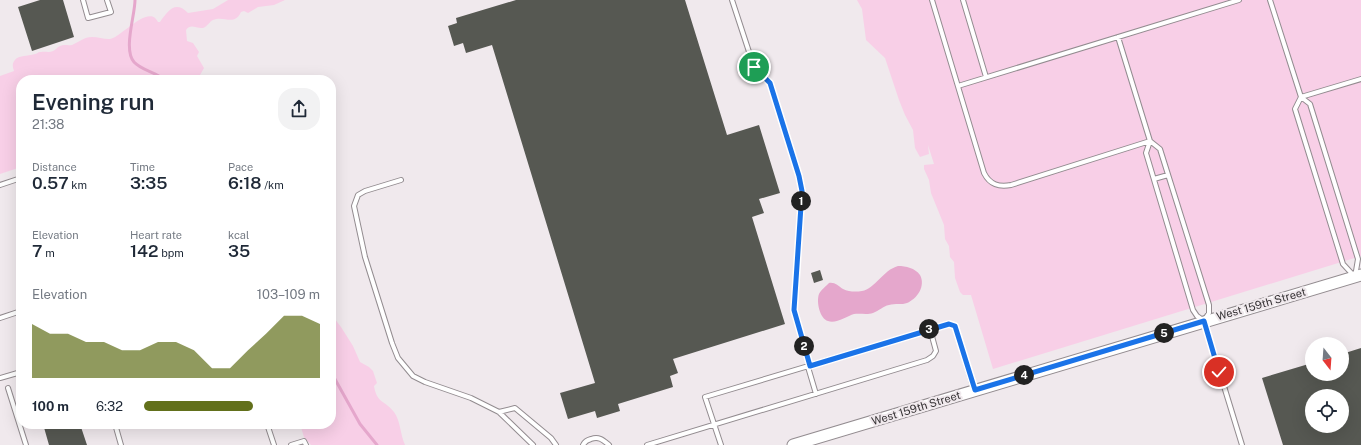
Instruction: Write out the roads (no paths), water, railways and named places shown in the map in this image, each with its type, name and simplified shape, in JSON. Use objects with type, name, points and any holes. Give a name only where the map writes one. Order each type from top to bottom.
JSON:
[{"type":"street","name":"West 159th Street","points":[[793,445],[1358,276]]},
{"type":"lane","points":[[83,0],[88,18],[111,12],[108,0]]},
{"type":"lane","points":[[732,0],[754,67],[770,83],[799,176],[802,191],[794,310],[816,394]]},
{"type":"lane","points":[[932,0],[984,173],[991,183],[997,186],[1011,185],[1150,141]]},
{"type":"lane","points":[[963,0],[986,77]]},
{"type":"lane","points":[[958,86],[1240,0]]},
{"type":"lane","points":[[1270,0],[1301,97],[1310,104],[1358,260],[1358,276]]},
{"type":"lane","points":[[1118,37],[1150,141],[1160,149],[1209,305],[1209,313],[1204,321]]},
{"type":"lane","points":[[1358,276],[1343,264],[1295,109],[1301,97],[1361,79]]},
{"type":"lane","points":[[1150,141],[1146,153],[1193,310],[1197,316],[1204,321],[1242,445]]},
{"type":"lane","points":[[1154,179],[1168,175]]},
{"type":"lane","points":[[0,184],[16,179]]},
{"type":"lane","points":[[402,180],[365,191],[358,195],[354,206],[366,257],[398,358],[414,376],[425,382],[471,398],[499,412],[533,445]]},
{"type":"lane","points":[[0,318],[16,313]]},
{"type":"lane","points":[[721,445],[705,398],[949,324],[955,326],[975,390]]},
{"type":"lane","points":[[647,445],[928,360],[936,352],[930,329]]},
{"type":"lane","points":[[0,378],[16,373]]},
{"type":"lane","points":[[8,388],[16,413]]},
{"type":"lane","points":[[499,412],[515,408],[551,438],[556,445]]},
{"type":"lane","points":[[21,429],[26,445]]},
{"type":"lane","points":[[116,429],[121,445]]},
{"type":"lane","points":[[269,429],[274,445]]},
{"type":"lane","points":[[583,445],[587,440],[596,437],[600,438],[609,445]]},
{"type":"lane","points":[[291,445],[304,441],[306,445]]},
{"type":"waterway","points":[[135,0],[129,41],[131,56],[137,65],[157,75]]},
{"type":"waterway","points":[[336,381],[360,424],[377,445]]}]
